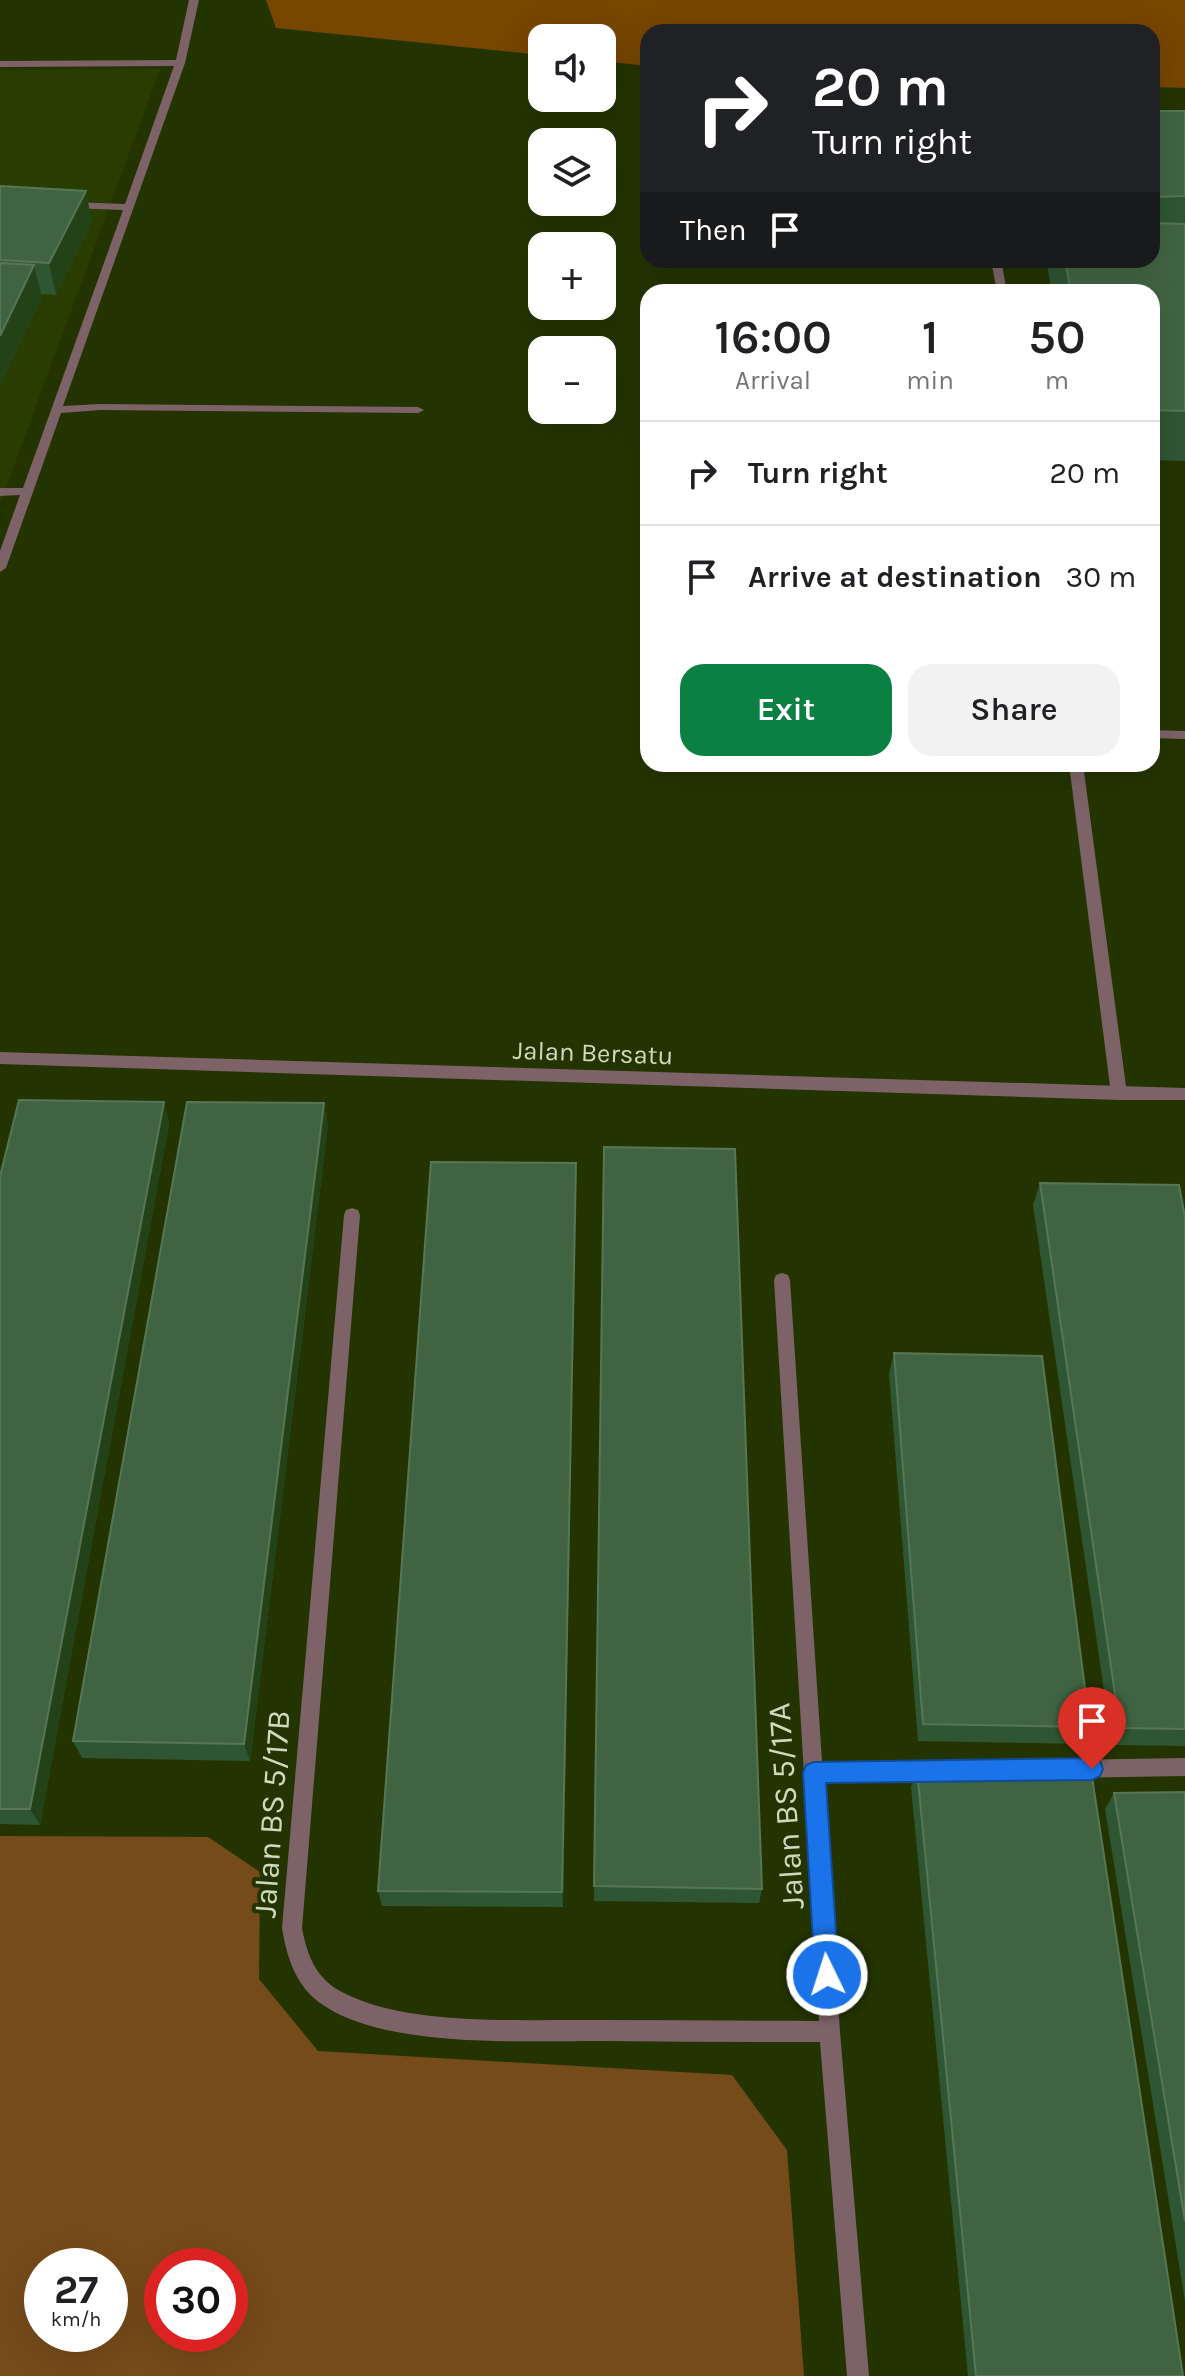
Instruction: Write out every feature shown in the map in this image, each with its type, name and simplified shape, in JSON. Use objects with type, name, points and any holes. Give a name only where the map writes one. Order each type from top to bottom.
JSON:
[{"type":"street","points":[[0,568],[180,63],[194,0]]},
{"type":"street","points":[[0,64],[180,63]]},
{"type":"street","points":[[63,205],[128,207]]},
{"type":"street","points":[[55,410],[100,407],[418,410]]},
{"type":"street","points":[[0,492],[25,491]]},
{"type":"street","points":[[1160,734],[1185,735]]},
{"type":"street","points":[[1077,772],[1119,1094]]},
{"type":"street","name":"Jalan Bersatu","points":[[0,1058],[1185,1094]]},
{"type":"street","name":"Jalan BS 5/17B","points":[[352,1215],[292,1928],[297,1958],[310,1981],[330,1998],[352,2009],[414,2022],[461,2027],[830,2032]]},
{"type":"street","name":"Jalan BS 5/17A","points":[[782,1280],[830,2032],[858,2376]]},
{"type":"street","points":[[814,1773],[1185,1767]]},
{"type":"shaded area","points":[[266,0],[1185,0],[1185,88],[1160,87],[1160,24],[640,24],[640,65],[616,63],[616,24],[528,24],[528,54],[276,28]]},
{"type":"shaded area","points":[[160,69],[0,504],[0,70]]},
{"type":"shaded area","points":[[0,1836],[208,1837],[260,1872],[259,1979],[318,2051],[732,2075],[787,2150],[804,2376],[0,2376]]},
{"type":"building","points":[[1160,111],[1185,111],[1185,196],[1160,197]]},
{"type":"building","points":[[0,186],[86,191],[49,263],[0,260]]},
{"type":"building","points":[[1160,223],[1185,224],[1185,411],[1160,410],[1160,284],[1070,284],[1066,268],[1160,268]]},
{"type":"building","points":[[0,263],[34,265],[0,336]]},
{"type":"building","points":[[19,1100],[164,1102],[30,1809],[0,1809],[0,1176]]},
{"type":"building","points":[[187,1102],[324,1103],[244,1744],[73,1741]]},
{"type":"building","points":[[604,1147],[735,1149],[762,1889],[594,1886]]},
{"type":"building","points":[[431,1162],[576,1163],[562,1892],[378,1891]]},
{"type":"building","points":[[1040,1183],[1179,1185],[1185,1217],[1185,1729],[1120,1728]]},
{"type":"building","points":[[894,1353],[1042,1356],[1090,1727],[923,1724]]},
{"type":"building","points":[[917,1770],[1091,1770],[1183,2376],[976,2376]]},
{"type":"building","points":[[1185,1792],[1185,2221],[1114,1793]]},
{"type":"route","points":[[827,1975],[814,1773],[1092,1769]]}]
